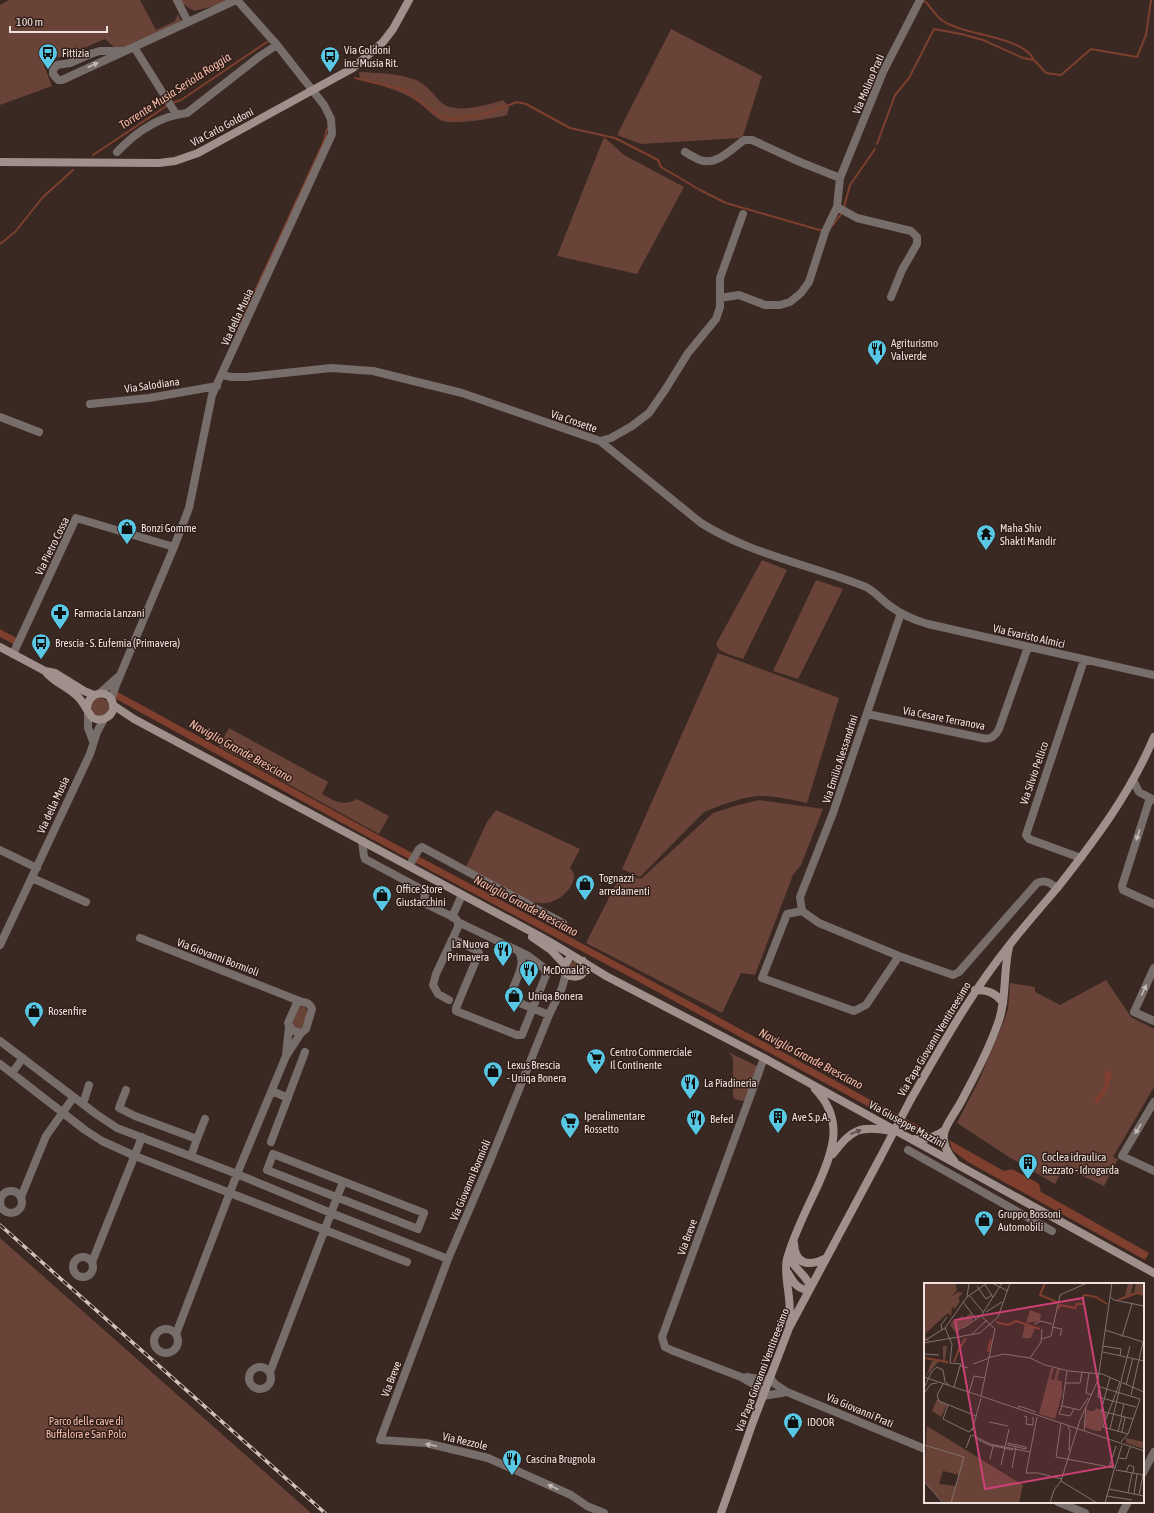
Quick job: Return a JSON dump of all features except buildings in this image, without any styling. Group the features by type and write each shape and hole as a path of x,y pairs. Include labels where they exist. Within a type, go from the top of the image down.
{"street":[{"path":"177,0 188,22"},
{"path":"125,51 100,51 93,53 70,63 57,65 53,70 53,74 58,80 62,80 236,0"},
{"name":"Via della Musia","path":"112,703 116,685 189,508 212,395 330,140 332,128 331,118 324,105 277,45 236,0"},
{"name":"Via Carlo Goldoni","path":"0,162 142,164 175,161 198,153 212,147 352,68 378,46 394,29 410,0"},
{"name":"Via Molino Prati","path":"720,298 739,295 765,305 780,305 790,302 801,293 809,282 826,232 837,207 840,178 883,72 919,2"},
{"path":"117,152 137,132 166,117 187,113 260,56 277,45"},
{"path":"134,47 176,114"},
{"path":"685,152 700,160 711,161 723,156 744,140 748,139 840,178"},
{"path":"837,207 857,218 911,231 917,237 917,244 902,270 891,297"},
{"path":"600,441 611,438 632,426 649,413 688,353 716,319 720,307 720,278 743,214"},
{"name":"Via Crosette","path":"222,375 246,377 331,368 373,371 462,392 600,441 701,524 714,532 761,552 867,588 901,613"},
{"name":"Via Salodiana","path":"90,404 149,398 217,386"},
{"path":"0,417 39,432"},
{"name":"Via Pietro Cossa","path":"13,654 76,518 174,547"},
{"name":"Via Evaristo Almici","path":"901,613 913,620 928,624 1154,675"},
{"name":"Via Emilio Alessandrini","path":"802,911 800,897 833,813 901,613"},
{"path":"0,646 45,671 56,673 84,691 108,696 112,703 134,720 362,842 411,864 462,895 503,917 551,950 571,977 579,976"},
{"name":"Via Cesare Terranova","path":"867,714 982,738 990,738 997,733 999,729 1028,647"},
{"name":"Via Silvio Pellico","path":"1080,858 1029,839 1026,835 1084,660"},
{"path":"45,671 52,679 73,692 96,719 106,718 134,720"},
{"name":"Via della Musia","path":"97,694 122,672"},
{"path":"93,741 88,728 87,710 88,701 97,694"},
{"path":"106,718 112,711 112,703"},
{"name":"Via della Musia","path":"0,944 91,750 93,741 106,718"},
{"name":"Via Papa Giovanni Ventitreesimo","path":"721,1513 789,1328 911,1099 975,990 1102,830 1133,780 1154,736"},
{"path":"1133,780 1139,792 1152,799 1122,886 1123,890 1154,904"},
{"path":"1125,794 1139,792"},
{"path":"362,842 365,859 423,890 426,904 527,955 544,968 546,972 523,1033 520,1036 458,1012 456,1008 479,953 478,950 453,938"},
{"path":"411,864 418,851 421,848 424,848 564,922"},
{"path":"0,850 36,868"},
{"path":"32,878 86,902"},
{"path":"899,956 868,1003 864,1007 854,1012 762,978 787,914 802,911 819,923 949,975 956,974 1037,883 1042,880 1047,881 1057,888"},
{"path":"449,1000 438,994 433,985 436,974 458,927 455,919 462,895"},
{"name":"Via Giuseppe Mazzini","path":"503,917 546,939 606,976 764,1058 1154,1273"},
{"name":"Via Giovanni Bormioli","path":"140,938 289,997 299,1003 309,1004 313,1012 306,1029 301,1033 286,1056 237,1174 176,1334"},
{"path":"908,1137 924,1139 939,1135 945,1130 964,1098 998,1022 1003,1003 1005,966 1011,943"},
{"path":"519,952 522,963 510,997 512,1001 549,1015"},
{"path":"579,959 585,967 579,976 568,985 560,995 568,960 579,959"},
{"path":"522,963 529,960 534,961"},
{"path":"1154,968 1134,1012 1154,1021"},
{"name":"Via Giuseppe Mazzini","path":"579,976 606,976"},
{"path":"975,990 985,990 994,993 1003,1003"},
{"name":"Via Giovanni Bormioli","path":"448,1259 490,1161 549,1015 560,995"},
{"name":"Via Giovanni Bormioli","path":"286,1056 288,1024 299,1003"},
{"path":"289,1027 292,1030 301,1033"},
{"path":"1,1041 73,1098 117,1128 237,1174 448,1259"},
{"path":"272,1142 305,1052"},
{"path":"12,1073 23,1058"},
{"name":"Via Breve","path":"741,1377 671,1350 666,1347 662,1337 764,1058"},
{"path":"0,1064 62,1113 102,1141 135,1156 407,1262"},
{"path":"789,1328 790,1306 786,1260 829,1159 834,1139 833,1120 824,1100 809,1083"},
{"path":"83,1104 89,1085"},
{"path":"126,1090 119,1108 135,1116 197,1139"},
{"path":"272,1091 288,1098"},
{"path":"21,1197 46,1136 73,1098"},
{"path":"1154,1102 1122,1156 1154,1171"},
{"path":"191,1156 205,1119"},
{"path":"829,1159 844,1139 856,1131 874,1128 900,1132"},
{"path":"945,1130 945,1145 947,1152 956,1164"},
{"path":"92,1262 142,1137"},
{"path":"908,1150 1016,1211 1048,1231 1052,1217"},
{"path":"273,1154 343,1182 424,1213 418,1229 267,1170 273,1154"},
{"path":"270,1372 343,1182"},
{"path":"1016,1211 1022,1200"},
{"path":"794,1240 796,1256 802,1262 814,1264 826,1258"},
{"path":"787,1270 795,1285 801,1289 809,1288 807,1278 792,1264 790,1250"},
{"name":"Via Breve","path":"380,1440 448,1259"},
{"path":"741,1377 764,1380 770,1378"},
{"path":"741,1377 760,1389 763,1396 787,1392"},
{"name":"Via Giovanni Prati","path":"770,1378 775,1384 787,1392 924,1449"},
{"name":"Via Rezzole","path":"380,1440 426,1443 488,1458 571,1495 588,1506 604,1513"},
{"path":"1144,1472 1154,1452"},
{"path":"1060,1503 1085,1513"},
{"path":"1122,1513 1127,1503"}],"green space":[{"path":"9,0 140,0 156,30 175,21 178,14 181,21 121,49 116,49 105,39 63,57 43,63 52,86 0,105 0,5"},
{"path":"180,0 227,1 218,5 194,11 183,4"},
{"path":"671,29 762,76 743,136 739,138 641,144 617,135"},
{"path":"359,72 381,73 416,80 427,87 441,102 454,108 471,108 503,100 509,107 507,115 473,121 446,122 434,116 418,102 405,94 360,80"},
{"path":"604,137 624,155 684,187 637,274 557,256"},
{"path":"762,560 787,570 743,659 723,652 717,647 716,644"},
{"path":"816,580 843,589 798,679 773,671"},
{"path":"718,653 839,698 807,803 778,797 754,796 709,810 703,813 640,877 622,869"},
{"path":"100,698 106,701 109,707 106,713 100,716 94,713 91,707 94,701"},
{"path":"229,728 328,782 322,794 335,801 343,803 357,799 389,816 379,834 219,746"},
{"path":"759,800 823,809 801,865 793,875 755,975 741,973 722,1013 586,943 621,874 641,879 713,813"},
{"path":"496,810 580,849 570,868 574,874 573,882 566,892 558,899 549,903 531,901 513,893 466,867 487,822"},
{"path":"575,961 579,963 581,967 579,971 575,973 571,971 569,967 571,963"},
{"path":"1106,980 1131,1017 1154,1029 1154,1087 1113,1157 1118,1159 1104,1186 1064,1167 1055,1184 1009,1157 957,1123 979,1080 1004,1021 1008,1009 1010,983 1035,987 1035,992 1060,1005"},
{"path":"304,1006 307,1011 305,1023 301,1028 296,1029 292,1024 299,1007"},
{"path":"728,1052 757,1066 758,1068 745,1100 742,1101 734,1099 733,1061 732,1056"},
{"name":"Parco delle cave di Buffalora e San Polo","path":"0,1238 311,1513 0,1513"}],"shaded area":[{"path":"1106,1071 1110,1071 1112,1073 1111,1077 1105,1094 1097,1104 1094,1101 1104,1086 1104,1074"},
{"path":"949,1140 1149,1253 1145,1260 968,1162 953,1151"}],"waterway":[{"name":"Torrente Musia Seriola Roggia","path":"877,144 895,95 909,78 934,29 983,40 1023,58 1034,60 1046,73 1061,75 1091,49 1137,57 1146,35 1151,0"},
{"path":"922,1 926,2 943,21 953,26 993,37 1018,46 1028,52 1034,60"},
{"name":"Torrente Musia Seriola Roggia","path":"172,103 181,100 267,42"},
{"name":"Torrente Musia Seriola Roggia","path":"355,78 405,90 439,116 453,119 485,114 517,102 526,104 570,128 615,138 658,160 661,167 700,190 726,203 823,231"},
{"name":"Torrente Musia Seriola Roggia","path":"93,155 168,105"},
{"path":"238,328 324,141 327,129"},
{"name":"Torrente Musia Seriola Roggia","path":"844,207 850,185 875,149"},
{"name":"Torrente Musia Seriola Roggia","path":"0,244 15,232 43,197 73,170"},
{"name":"Torrente Musia Seriola Roggia","path":"832,226 842,213"},
{"name":"Naviglio Grande Bresciano","path":"0,633 15,641"},
{"name":"Naviglio Grande Bresciano","path":"116,695 373,836 628,972 926,1134"},
{"path":"1001,1175 1012,1173 1036,1186 1038,1196"}],"railway":[{"path":"0,1225 325,1513"}],"place":[{"name":"Fittizia","path":"48,70"},
{"name":"Via Goldoni inc. Musia Rit.","path":"330,73"},
{"name":"Agriturismo Valverde","path":"877,366"},
{"name":"Bonzi Gomme","path":"127,545"},
{"name":"Maha Shiv Shakti Mandir","path":"986,551"},
{"name":"Farmacia Lanzani","path":"60,630"},
{"name":"Brescia - S. Eufemia (Primavera)","path":"41,660"},
{"name":"Tognazzi arredamenti","path":"585,901"},
{"name":"Office Store Giustacchini","path":"382,912"},
{"name":"La Nuova Primavera","path":"503,967"},
{"name":"McDonald's","path":"529,987"},
{"name":"Uniqa Bonera","path":"514,1013"},
{"name":"Rosenfire","path":"34,1028"},
{"name":"Centro Commerciale Il Continente","path":"596,1075"},
{"name":"Lexus Brescia - Uniqa Bonera","path":"493,1088"},
{"name":"La Piadineria","path":"690,1100"},
{"name":"Ave S.p.A.","path":"778,1134"},
{"name":"Befed","path":"696,1136"},
{"name":"Iperalimentare Rossetto","path":"570,1139"},
{"name":"Coclea idraulica Rezzato - Idrogarda","path":"1028,1180"},
{"name":"Gruppo Bossoni Automobili","path":"984,1237"},
{"name":"IDOOR","path":"793,1439"},
{"name":"Cascina Brugnola","path":"512,1476"}]}
